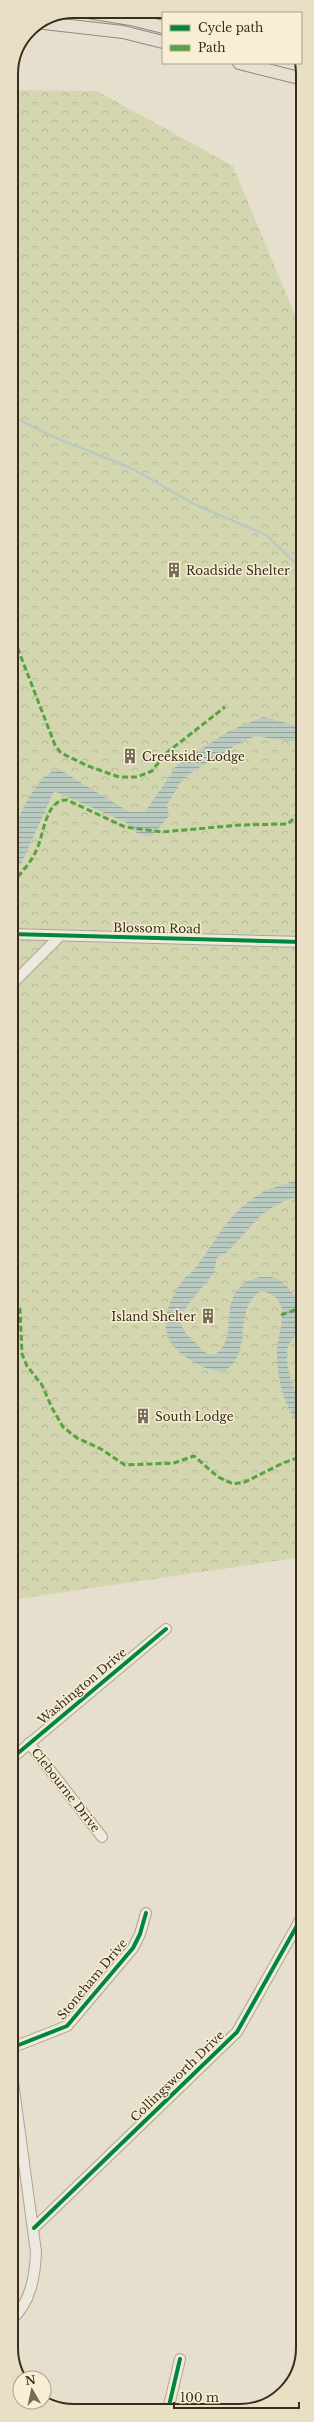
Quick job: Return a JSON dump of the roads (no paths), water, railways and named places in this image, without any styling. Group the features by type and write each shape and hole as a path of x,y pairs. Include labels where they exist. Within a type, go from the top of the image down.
{"main road":[{"path":"125,18 162,27"},
{"path":"49,24 123,32 162,42"},
{"path":"243,64 296,77"}],"street":[{"name":"Blossom Road","path":"18,934 296,942"},
{"path":"18,978 60,936"},
{"name":"Washington Drive","path":"18,1753 166,1629"},
{"name":"Clebourne Drive","path":"29,1743 102,1837"},
{"name":"Stoneham Drive","path":"18,2045 67,2026 133,1948 140,1934 146,1913"},
{"name":"Collingsworth Drive","path":"34,2228 237,2032 296,1927"},
{"path":"18,2116 34,2228 35,2266 33,2280 23,2306 18,2312"},
{"path":"169,2404 180,2359"}],"waterway":[{"path":"18,419 56,438 131,468 196,505 266,535 296,563"}],"place":[{"name":"Roadside Shelter","path":"174,570"},
{"name":"Creekside Lodge","path":"130,756"},
{"name":"Island Shelter","path":"208,1316"},
{"name":"South Lodge","path":"143,1416"}]}
